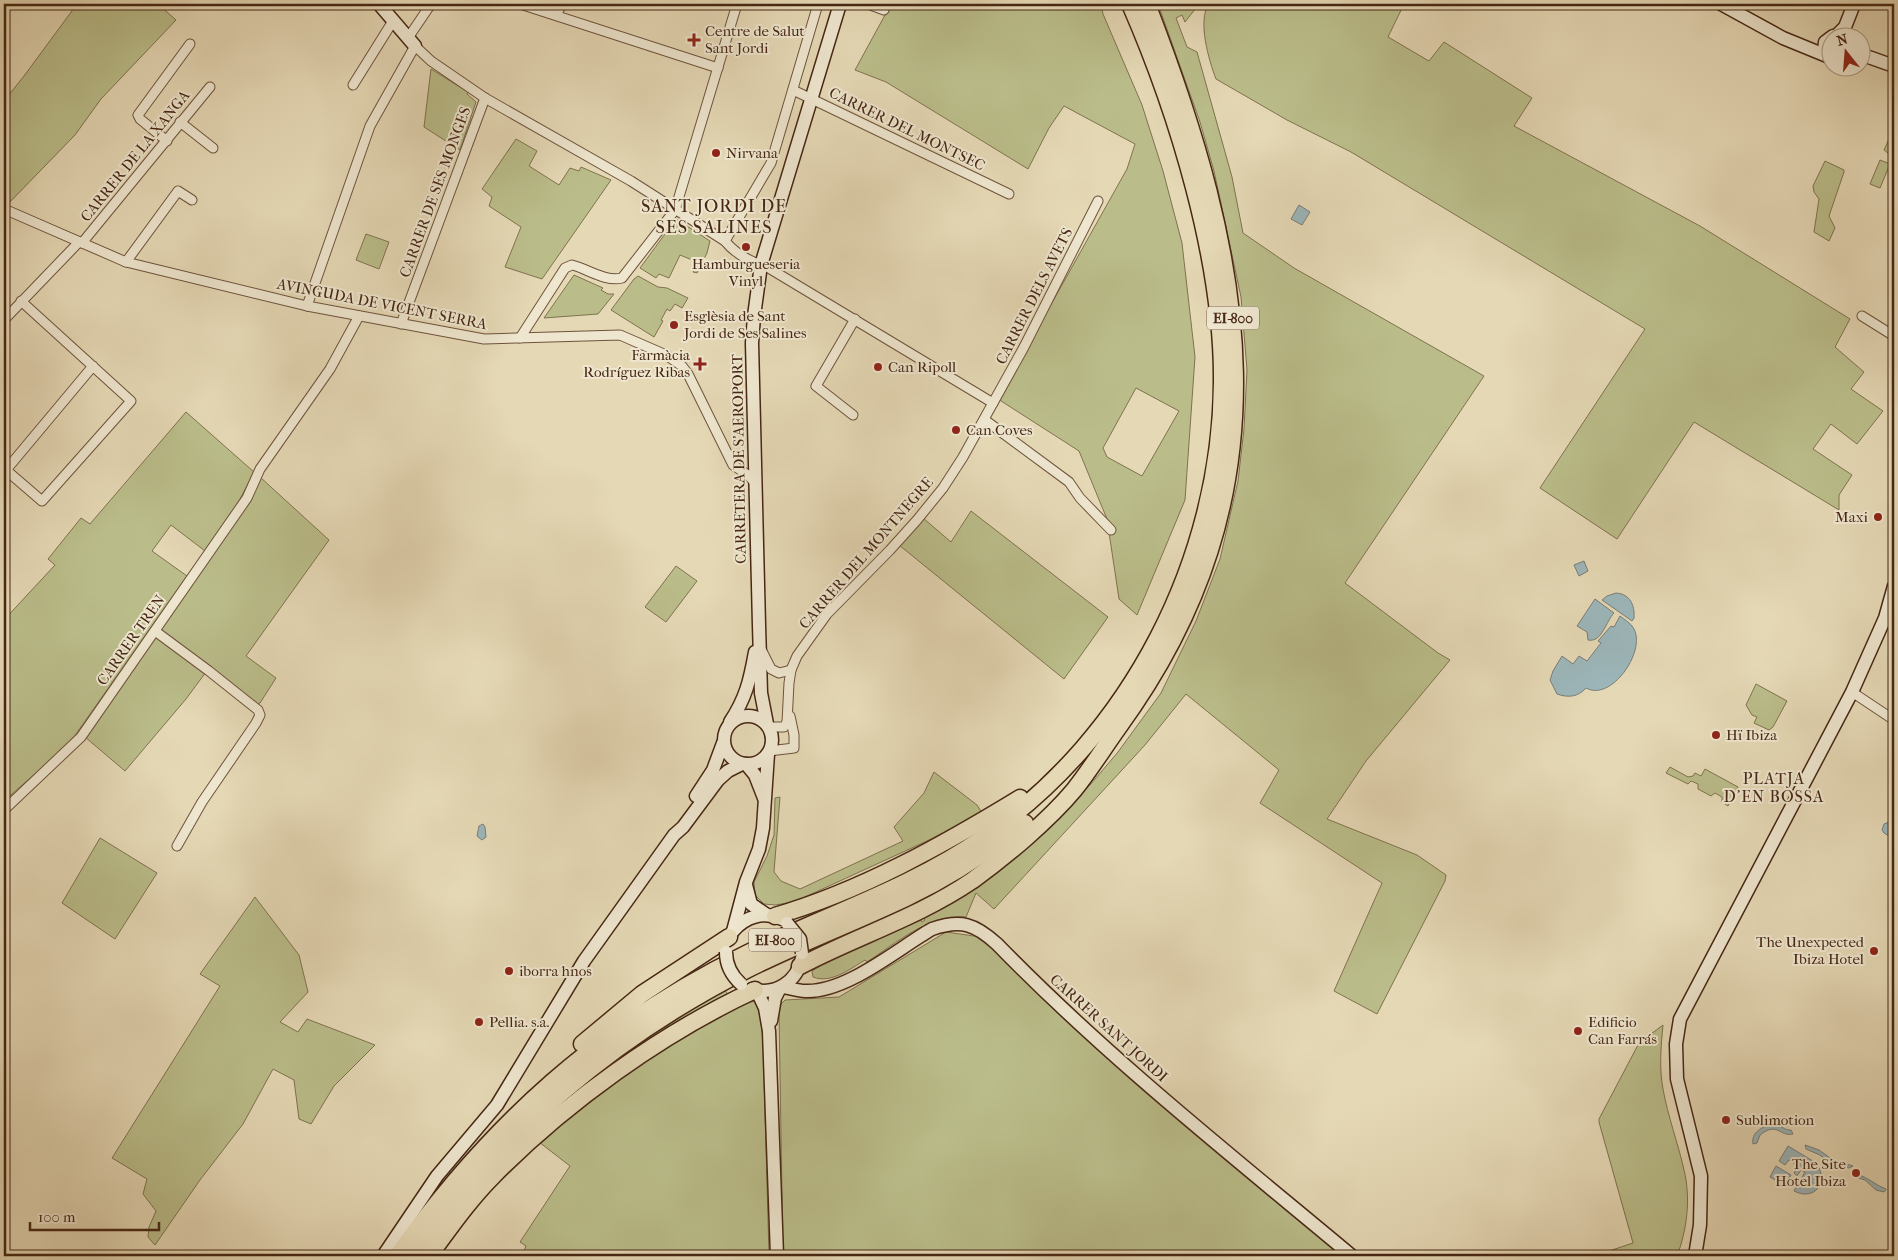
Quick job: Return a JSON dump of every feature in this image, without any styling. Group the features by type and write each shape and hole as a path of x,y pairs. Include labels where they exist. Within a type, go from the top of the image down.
{"highway":[{"name":"EI-800","path":"397,1256 466,1167 517,1113 544,1088 595,1047 658,1003 702,976 741,956 892,889 937,866 988,835 1023,808 1059,775 1098,731 1132,683 1156,643 1172,610 1194,552 1206,511 1216,464 1220,427 1221,350 1217,305 1197,204 1160,80 1130,4"},
{"name":"EI-800","path":"415,1256 477,1176 534,1117 596,1063 665,1015 706,991 786,951 906,898 969,864 999,844 1055,798 1104,747 1145,692 1189,609 1209,556 1220,516 1230,467 1236,386 1235,340 1224,255 1189,121 1174,74 1146,4"},
{"path":"800,963 904,919 946,898 976,878 1036,828 1073,791 1104,747"},
{"path":"776,918 885,872 984,820 1059,775"},
{"path":"517,1113 531,1092 553,1069 622,1010 642,994 729,940"},
{"path":"430,1256 456,1220 492,1177 526,1144 574,1103 667,1038 751,988"}],"street":[{"path":"379,4 431,61 485,98 631,181 725,241 732,250 751,262 768,267 993,403"},
{"path":"307,306 370,126 431,4"},
{"path":"520,4 718,68"},
{"path":"556,16 562,4"},
{"path":"520,338 565,268 572,265 615,280 622,278 675,210 737,4"},
{"path":"725,241 771,163 818,4"},
{"name":"CARRETERA DE S'AEROPORT","path":"758,625 752,343 754,316 761,265 840,4"},
{"path":"868,4 884,10"},
{"path":"1721,4 1739,8 1783,38 1820,53"},
{"path":"1843,28 1854,4"},
{"path":"352,85 393,21"},
{"path":"1805,46 1820,42"},
{"path":"167,140 140,120 138,115 190,44"},
{"path":"1870,58 1894,66"},
{"name":"CARRER DE LA XANGA","path":"4,320 80,242 210,87"},
{"name":"CARRER DEL MONTSEC","path":"793,90 1009,194"},
{"name":"CARRER DE SES MONGES","path":"401,324 485,98"},
{"path":"180,122 213,148"},
{"path":"126,262 178,191 192,200"},
{"name":"CARRER DELS AVETS","path":"993,403 1028,339 1098,201"},
{"name":"AVINGUDA DE VICENT SERRA","path":"4,209 126,262 307,306 484,339 620,335 666,356 682,366 688,374 733,465 748,475 755,483"},
{"path":"21,302 93,366 131,401 42,501 6,470 93,366"},
{"name":"CARRER TREN","path":"4,810 81,736 247,498 260,469 330,369 359,316"},
{"path":"1862,316 1894,336"},
{"path":"853,415 816,386 856,319"},
{"name":"CARRER DEL MONTNEGRE","path":"768,725 784,727 787,722 791,670 797,656 806,643 827,614 890,550 943,488 985,420 993,403"},
{"path":"985,420 1069,482 1080,498 1111,530"},
{"path":"1695,1256 1700,1225 1701,1176 1677,1079 1676,1044 1680,1019 1852,692 1885,618 1894,586"},
{"path":"758,625 761,693 772,738 763,828 759,849 746,882 729,940 727,962 730,972 751,988 765,1008 769,1031 776,1256"},
{"path":"383,1256 437,1176 497,1105 576,973 680,826 714,770 726,729 748,688 758,625"},
{"path":"154,631 209,671 258,710 260,715 256,724 202,802 177,846"},
{"path":"760,645 771,669 779,673 791,670"},
{"path":"1852,692 1894,720"},
{"name":"CARRER DEL MONTNEGRE","path":"769,753 794,748 794,735 788,708"},
{"path":"730,723 744,715 753,716 768,725"},
{"path":"723,743 729,756 744,764 755,775 765,800"},
{"path":"680,826 718,780 728,771 744,764 758,762 769,753"},
{"path":"746,882 751,904 776,918 800,939 800,963 806,983 825,989"},
{"path":"729,940 744,920 759,915 776,918"},
{"name":"CARRER SANT JORDI","path":"781,987 805,991 825,989 848,981 932,930 958,923 971,926 984,933 997,944 1063,1010 1122,1064 1352,1256"},
{"path":"751,988 766,991 781,987 792,979 800,963"},
{"path":"769,1031 773,1007 781,987"}],"green space":[{"path":"77,4 158,4 176,20 101,99 75,135 8,204 4,203 4,101"},
{"path":"891,4 1101,4 1103,14 1142,105 1163,171 1182,243 1195,357 1185,500 1137,615 1119,599 1107,519 1079,451 998,399 1127,169 1135,144 1064,106 1049,128 1028,169 886,82 855,70","holes":["1136,388 1179,411 1142,476 1107,457 1103,448"]},
{"path":"1158,4 1199,4 1185,22 1182,15 1176,18 1187,47 1197,52 1232,177 1243,233 1294,268 1484,376 1345,583 1450,660 1366,761 1327,819 1417,855 1446,875 1445,881 1377,1014 1334,991 1382,883 1260,803 1279,770 1186,694 1145,745 994,909 976,893 966,917 952,917 926,925 867,962 865,960 840,975 827,979 813,977 812,971 820,966 819,963 921,920 922,922 925,920 924,918 974,888 976,889 979,887 978,885 1057,819 1090,785 1118,752 1161,693 1196,621 1220,559 1238,481 1244,429 1247,370 1241,297 1214,171 1200,122"},
{"path":"1209,4 1404,4 1388,37 1429,61 1444,42 1532,98 1514,126 1700,226 1850,319 1835,347 1864,372 1851,389 1883,411 1857,444 1831,424 1813,449 1852,475 1839,495 1839,510 1694,422 1617,539 1540,488 1645,329 1351,152 1287,120 1216,79 1205,41 1204,20"},
{"path":"431,69 468,92 467,94 476,102 460,150 424,127"},
{"path":"1894,128 1894,155 1893,157 1884,150"},
{"path":"516,139 537,151 529,166 559,185 570,168 579,171 581,167 611,180 542,279 505,267 521,227 489,206 492,197 482,189"},
{"path":"1880,160 1890,164 1880,188 1870,184"},
{"path":"1825,161 1844,170 1829,216 1835,228 1829,241 1814,232 1819,199 1814,192 1813,186"},
{"path":"676,219 710,241 707,253 697,273 693,272 697,262 680,255 669,278 659,274 656,278 640,268"},
{"path":"366,234 389,242 379,269 356,260"},
{"path":"574,275 603,288 601,290 608,294 614,294 598,314 544,318"},
{"path":"638,276 658,287 667,288 688,298 682,308 675,304 670,311 667,309 654,337 611,310"},
{"path":"186,412 254,472 239,501 205,551 171,525 152,551 187,576 69,744 4,801 4,620 55,565 48,559 81,518 90,524"},
{"path":"260,477 329,540 246,656 276,678 260,703 256,705 161,631 164,623"},
{"path":"971,511 1108,617 1064,679 899,545 923,518 951,542"},
{"path":"676,566 697,581 666,622 645,607"},
{"path":"156,636 206,672 186,699 125,771 85,737"},
{"path":"1756,684 1787,701 1773,727 1769,730 1754,723 1757,717 1752,715 1746,705"},
{"path":"1670,767 1688,777 1693,776 1695,773 1701,776 1705,769 1738,787 1728,806 1722,802 1722,797 1715,793 1711,796 1698,789 1698,784 1691,781 1688,784 1666,773"},
{"path":"934,772 977,805 982,813 927,841 794,902 775,905 764,904 755,895 754,882 767,856 774,835 775,798 780,797 774,872 781,881 800,889 903,841 894,827 924,793"},
{"path":"100,838 157,873 115,939 62,903"},
{"path":"255,897 299,955 308,992 280,1022 298,1032 307,1019 375,1045 334,1086 311,1124 299,1119 294,1080 273,1069 243,1124 200,1180 155,1245 148,1237 149,1227 156,1211 143,1194 147,1179 112,1158 220,986 200,974"},
{"path":"946,932 981,937 1345,1256 783,1256 779,1012 781,1004 785,1000 839,997"},
{"path":"725,990 729,996 533,1127 601,1070 668,1022"},
{"path":"755,1001 759,1006 763,1040 769,1256 522,1256 526,1246 520,1242 570,1166 539,1142 653,1055 710,1018 732,1008"},
{"path":"1663,1025 1662,1081 1684,1170 1687,1192 1687,1214 1680,1246 1677,1256 1594,1256 1633,1243 1599,1119 1639,1043"}],"water":[{"path":"1299,205 1310,212 1302,225 1291,219"},
{"path":"1584,561 1588,571 1579,576 1574,565"},
{"path":"1616,593 1625,596 1631,601 1634,613 1632,621 1602,600"},
{"path":"1595,599 1614,613 1600,635 1593,640 1588,640 1587,632 1577,626"},
{"path":"1620,616 1633,627 1636,639 1631,661 1624,672 1606,688 1596,690 1586,688 1573,696 1557,694 1550,680 1562,656 1573,664 1579,656 1587,661 1601,643 1598,641 1611,626 1614,627"},
{"path":"1889,822 1894,824 1894,839 1882,830 1884,824"},
{"path":"483,824 486,837 482,840 477,836 479,826"},
{"path":"1772,1124 1791,1130 1793,1134 1771,1129 1760,1135 1757,1143 1753,1144 1755,1133 1761,1128"},
{"path":"1805,1145 1819,1150 1833,1160 1853,1166 1849,1168 1827,1161 1820,1155 1806,1149"},
{"path":"1788,1146 1816,1163 1820,1170 1821,1183 1814,1192 1802,1194 1794,1191 1805,1172 1801,1170 1797,1176 1794,1173 1798,1166 1789,1160 1785,1165 1779,1161"},
{"path":"1776,1166 1791,1175 1785,1185 1770,1177"},
{"path":"1856,1174 1886,1190 1884,1192 1876,1190 1865,1180 1856,1177"}],"place":[{"name":"Centre de Salut Sant Jordi","path":"694,40"},
{"name":"Nirvana","path":"716,153"},
{"name":"Hamburgueseria Vinyl","path":"746,247"},
{"name":"Esglèsia de Sant Jordi de Ses Salines","path":"674,325"},
{"name":"Farmàcia Rodríguez Ribas","path":"700,364"},
{"name":"Can Ripoll","path":"878,367"},
{"name":"Can Coves","path":"956,430"},
{"name":"Maxi","path":"1878,517"},
{"name":"Hï Ibiza","path":"1716,735"},
{"name":"The Unexpected Ibiza Hotel","path":"1874,951"},
{"name":"iborra hnos","path":"509,971"},
{"name":"Pellia. s.a.","path":"479,1022"},
{"name":"Edificio Can Farrás","path":"1578,1031"},
{"name":"Sublimotion","path":"1726,1120"},
{"name":"The Site Hotel Ibiza","path":"1856,1173"}],"district":[{"name":"SANT JORDI DE SES SALINES","path":"714,216"},
{"name":"PLATJA D'EN BOSSA","path":"1774,787"}]}
